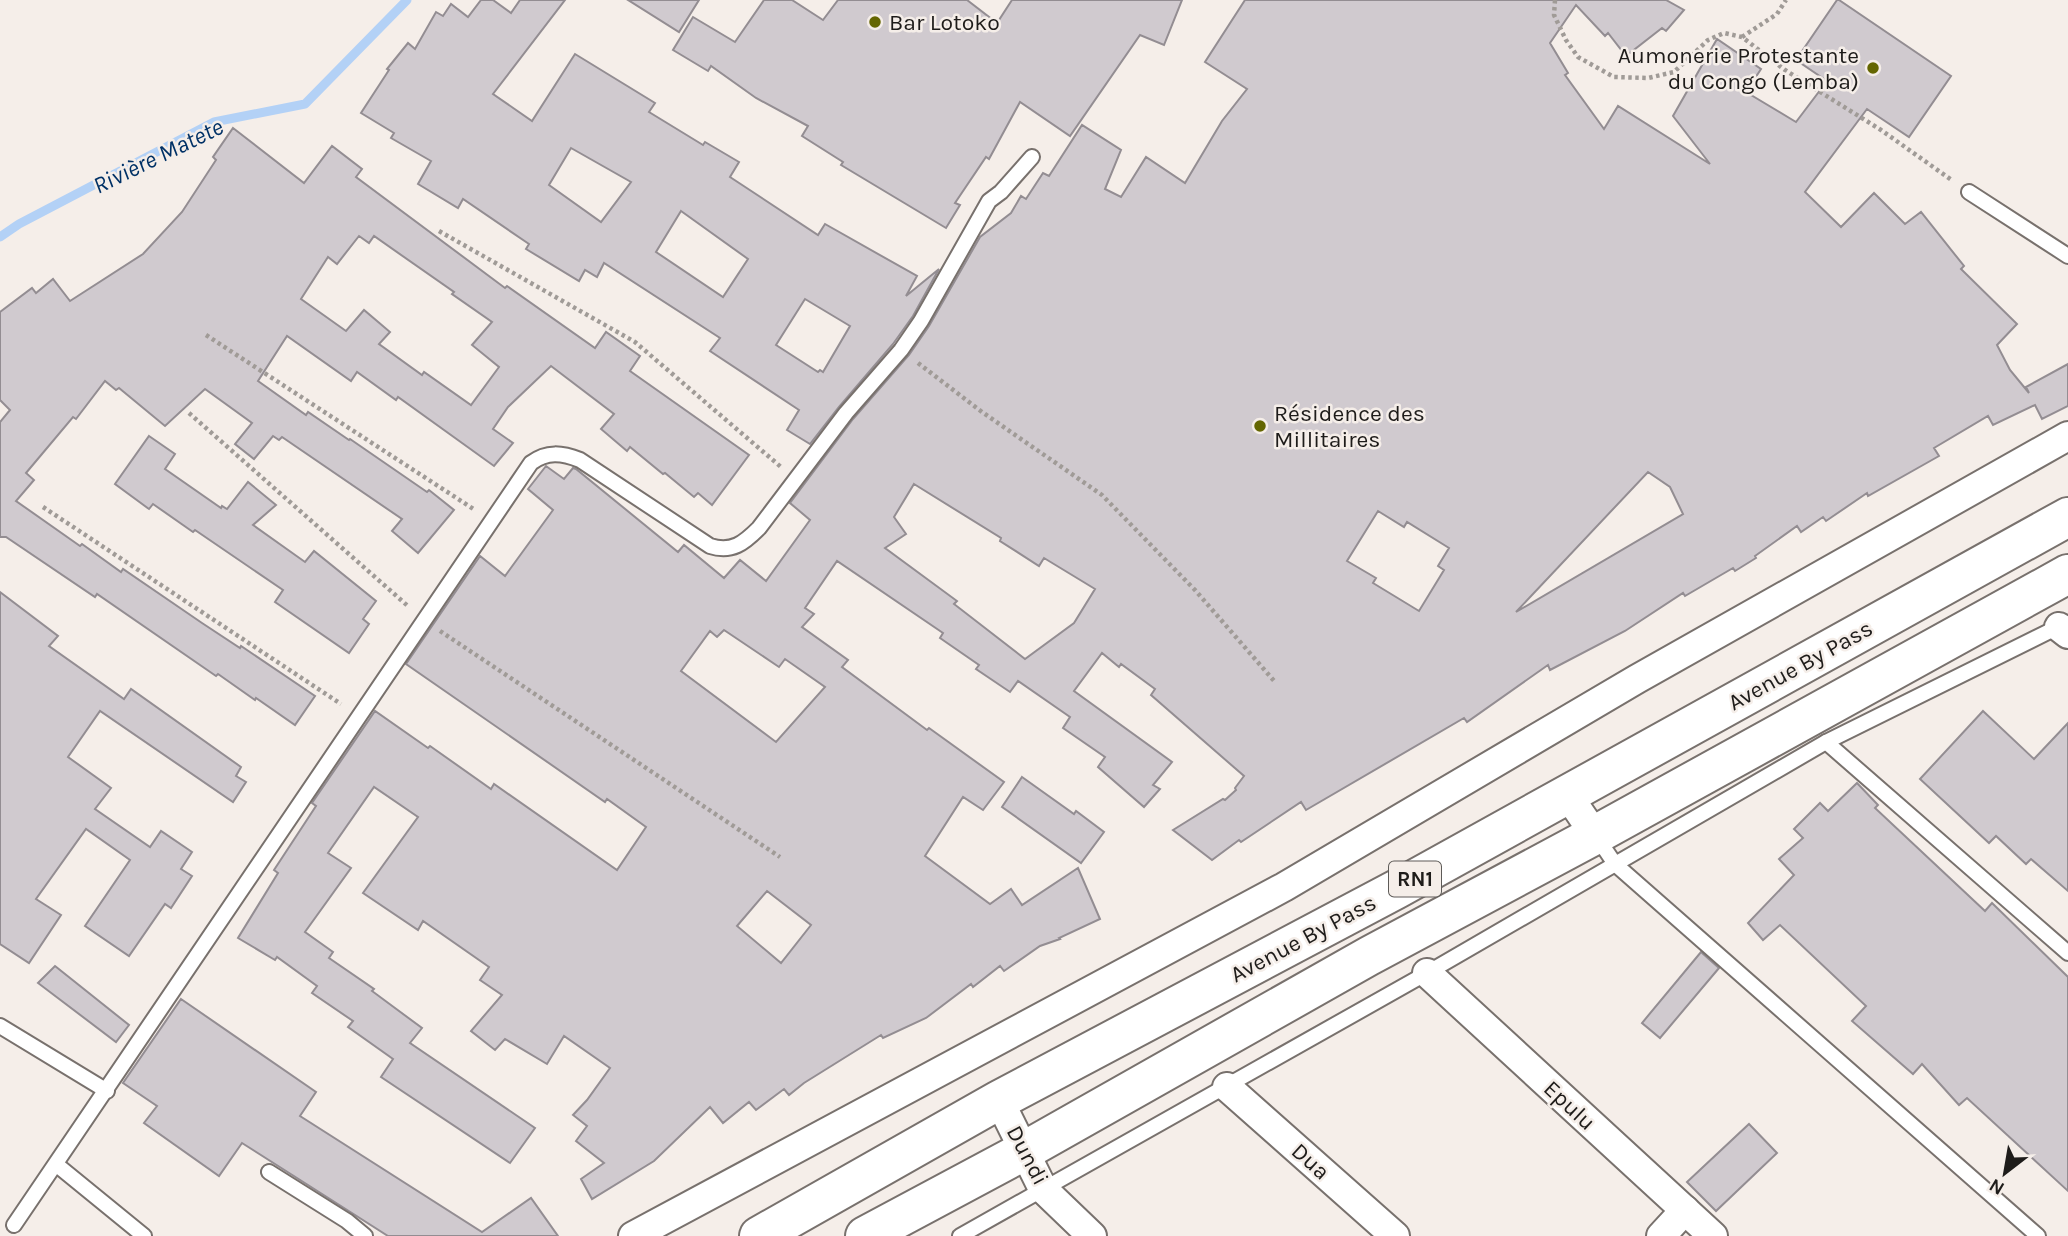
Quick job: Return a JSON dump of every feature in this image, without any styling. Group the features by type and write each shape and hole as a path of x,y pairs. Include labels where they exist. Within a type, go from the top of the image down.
{"highway":[{"name":"Avenue By Pass","path":"759,1236 999,1100 1397,889 2068,517"},
{"name":"Avenue By Pass","path":"865,1236 1024,1151 1369,956 1605,850 2068,575"}],"street":[{"path":"633,1236 1284,887 1637,679 2068,436"},
{"path":"1567,794 1605,850"},
{"name":"Epulu","path":"1427,973 1713,1236"},
{"name":"Dua","path":"1227,1087 1395,1236"},
{"name":"Dundi","path":"999,1100 1043,1189 1092,1236"},
{"path":"1661,1236 1685,1210"}],"lane":[{"path":"14,1225 531,463 540,457 565,454 580,460 710,546 720,550 733,548 746,541 759,528 846,413 901,350 921,321 989,201 1001,192 1032,157"},
{"path":"1969,192 2068,256"},
{"path":"960,1236 1427,973 1605,850 2065,628"},
{"path":"1826,742 2068,953"},
{"path":"1605,850 2038,1236"},
{"path":"0,1026 107,1091"},
{"path":"57,1165 144,1236"},
{"path":"269,1172 347,1221 365,1236"}],"path":[{"path":"1556,0 1553,15 1578,57 1614,77 1648,78 1674,72 1708,40 1724,33 1742,37 1785,70 1881,130 1969,192"},
{"path":"1742,37 1777,14 1786,0"},
{"path":"439,231 635,342 795,479"},
{"path":"206,335 491,520"},
{"path":"901,350 982,412 1102,495 1195,590 1275,682"},
{"path":"189,413 425,621 780,857"},
{"path":"43,507 359,716"}],"building":[{"path":"481,0 493,0 511,13 520,0 565,0 493,94 532,121 575,54 655,103 649,112 703,145 705,142 739,162 730,177 818,235 825,224 917,276 906,296 939,269 913,316 893,344 810,444 787,430 799,410 710,351 720,338 604,263 597,277 585,270 579,281 526,249 529,244 463,199 458,208 418,184 431,161 391,138 394,133 361,113 389,70 387,69 408,43 415,49 436,12 443,16 451,4 468,17","holes":["571,148 631,182 601,222 549,185","681,211 748,259 723,297 656,252","805,299 850,326 823,372 818,372 776,345"]},
{"path":"628,0 699,0 679,32"},
{"path":"764,0 792,0 823,20 838,0 967,0 997,23 1012,0 1182,0 1164,45 1140,35 1070,136 1020,102 989,159 986,157 955,203 960,205 946,228 841,165 843,162 802,136 808,126 756,98 711,66 708,71 673,50 693,17 735,42"},
{"path":"1245,0 1666,0 1684,10 1666,31 1662,28 1626,56 1608,33 1605,36 1576,5 1550,43 1568,73 1565,75 1604,129 1618,106 1710,164 1673,116 1717,39 1761,69 1746,92 1796,122 1827,81 1796,60 1839,0 1951,76 1909,137 1867,109 1805,192 1841,227 1874,193 1905,224 1921,212 1964,266 1961,269 2017,324 1997,345 2010,370 2029,393 2026,387 2068,364 2068,406 2042,419 2035,405 1993,425 1988,416 1934,448 1939,456 1868,496 1867,493 1826,521 1823,517 1801,532 1797,526 1735,571 1733,568 1685,596 1683,593 1625,631 1550,670 1548,665 1467,722 1464,718 1306,810 1301,802 1212,860 1173,830 1225,800 1236,790 1244,776 1151,695 1155,689 1102,653 1074,691 1172,762 1153,785 1160,789 1144,807 1098,767 1105,757 1063,728 1070,717 1018,681 1010,692 976,669 979,665 940,638 943,633 837,561 805,608 814,614 802,627 848,660 842,667 927,730 929,728 1004,782 983,810 963,797 925,856 990,904 1011,889 1022,905 1078,868 1100,919 1040,946 1004,971 1000,966 926,1018 883,1038 881,1035 789,1095 784,1089 756,1110 749,1102 723,1123 710,1107 654,1161 592,1199 581,1179 604,1163 576,1141 587,1126 573,1115 610,1068 564,1036 547,1064 505,1039 495,1050 471,1031 502,995 480,980 489,967 423,921 418,930 363,893 418,817 374,787 328,853 351,868 305,932 333,952 329,958 374,989 372,991 422,1028 410,1043 535,1128 510,1163 381,1077 393,1059 348,1027 353,1021 312,993 317,986 277,957 275,960 238,938 278,873 274,870 316,806 312,803 375,711 491,789 494,784 617,870 646,827 607,799 605,802 406,664 480,556 505,576 553,510 528,489 546,466 564,479 573,468 576,469 678,552 684,545 724,578 740,560 766,581 810,520 790,503 853,419 909,355 929,326 980,237 1011,213 1021,196 1026,199 1043,173 1049,176 1082,125 1121,150 1105,189 1121,197 1146,157 1185,183 1222,121 1247,89 1205,62","holes":["1648,472 1670,487 1683,514 1516,612","914,484 1001,538 1000,541 1039,566 1044,558 1095,589 1074,623 1025,659 954,604 957,601 885,548 906,534 894,517","1378,511 1404,527 1407,522 1449,548 1438,566 1444,570 1419,611 1373,583 1376,578 1347,561","724,630 779,667 785,659 825,687 776,742 681,671 710,631 717,637","767,891 811,925 781,963 737,926"]},
{"path":"233,128 304,183 332,146 362,169 356,177 505,288 507,286 595,348 606,332 640,356 630,371 749,455 712,505 698,493 694,497 630,447 627,451 601,429 614,414 551,366 508,407 493,429 513,443 494,466 398,397 396,400 357,372 351,381 287,336 258,381 306,415 308,412 427,492 429,490 454,510 418,553 392,531 402,519 282,437 279,440 273,436 254,459 235,444 252,423 205,389 165,426 119,388 116,390 105,381 76,419 73,417 26,473 34,480 16,501 80,546 82,544 121,572 123,569 315,696 295,725 218,674 216,676 97,594 95,597 6,537 0,537 0,422 10,410 0,400 0,312 32,288 36,293 53,279 70,301 143,254 182,212 216,160 213,157","holes":["359,236 369,243 374,236 492,322 472,345 499,367 471,405 379,344 390,332 364,310 346,331 301,299 328,257 337,264"]},
{"path":"149,436 175,454 165,469 221,508 222,506 227,509 248,482 276,505 253,525 305,562 314,551 376,601 363,619 369,624 349,653 275,602 283,590 195,530 193,532 153,504 149,509 115,484"},
{"path":"0,592 58,636 49,646 124,699 131,689 241,767 236,776 246,782 233,802 100,711 68,757 111,788 95,809 150,847 161,831 192,852 181,869 192,876 171,908 165,904 129,956 85,926 130,860 86,829 36,899 61,915 29,963 0,944"},
{"path":"1983,711 2034,759 2068,723 2068,891 2031,859 2026,864 1996,836 1989,843 1920,779"},
{"path":"1022,777 1104,832 1081,863 1002,807"},
{"path":"1857,783 1878,805 1875,808 1985,911 1992,903 2068,977 2068,1191 1967,1098 1959,1105 1922,1064 1913,1074 1852,1021 1866,1006 1780,925 1763,940 1748,923 1794,875 1779,859 1803,838 1794,829 1820,803 1828,811"},
{"path":"1701,952 1719,968 1660,1038 1642,1023"},
{"path":"55,966 129,1025 116,1042 38,983"},
{"path":"181,999 316,1092 300,1116 482,1232 531,1198 558,1236 388,1236 242,1143 219,1176 144,1123 157,1106 123,1083"},
{"path":"1749,1124 1777,1153 1716,1211 1687,1182"}],"waterway":[{"name":"Rivière Matete","path":"0,237 19,224 214,122 305,104 407,0"}],"place":[{"name":"Bar Lotoko","path":"875,22"},
{"name":"Aumonerie Protestante du Congo (Lemba)","path":"1873,68"},
{"name":"Résidence des Millitaires","path":"1260,426"}]}
